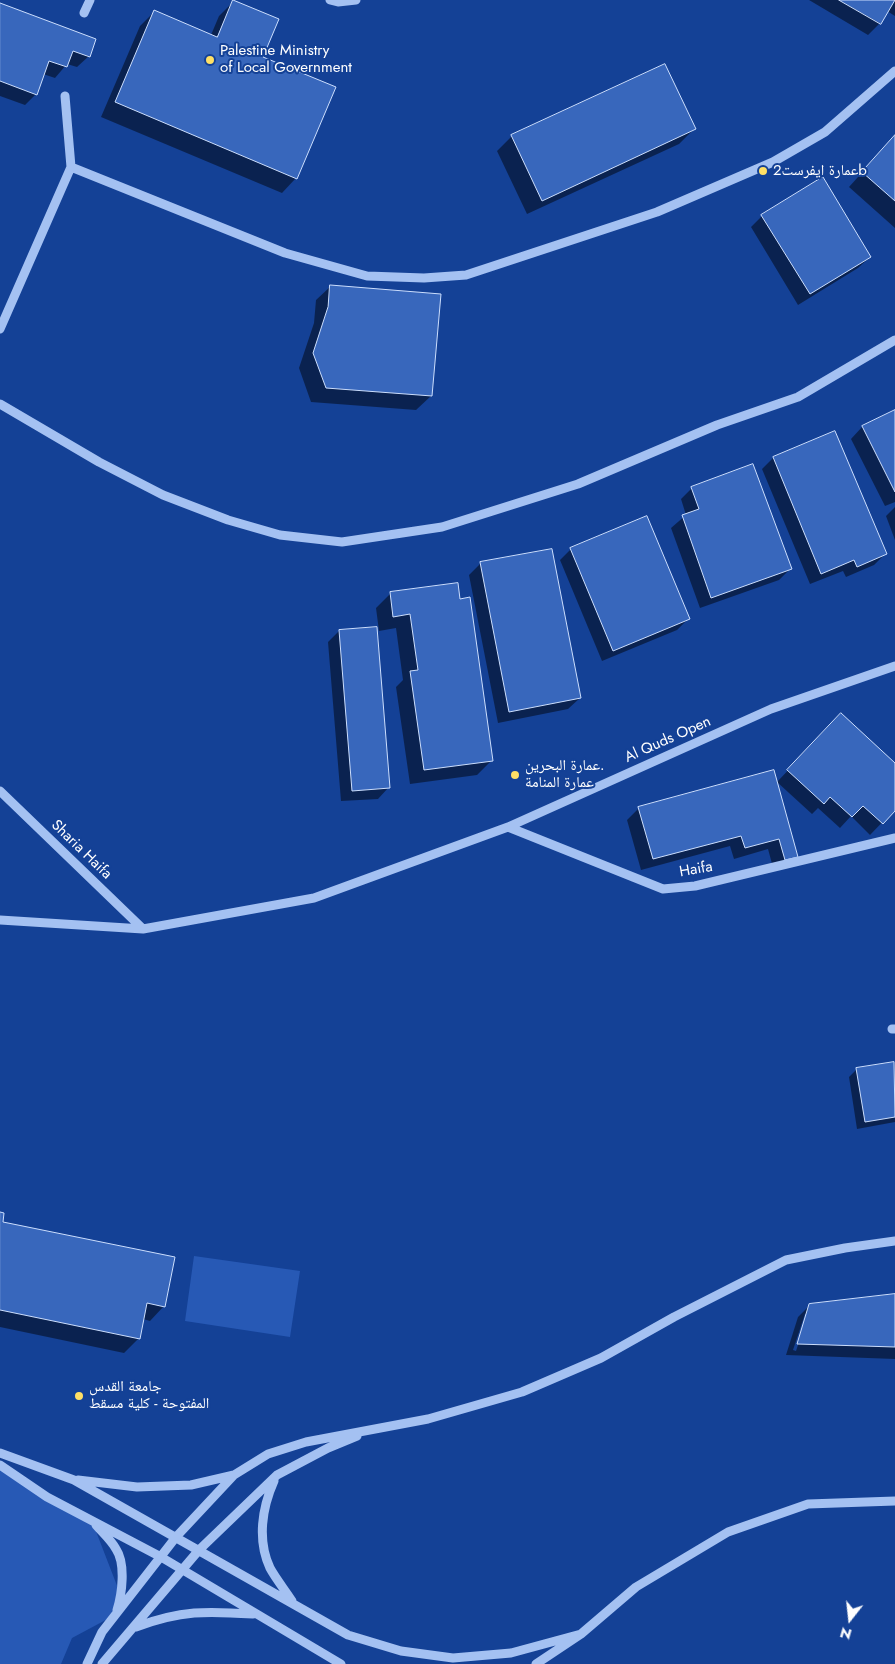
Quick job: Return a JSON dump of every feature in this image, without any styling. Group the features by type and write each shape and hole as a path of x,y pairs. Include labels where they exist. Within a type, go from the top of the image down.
{"street":[{"path":"84,13 90,0"},
{"path":"330,0 338,2 356,0"},
{"path":"71,167 285,253 330,266 367,276 424,278 466,275 657,212 773,162 825,132 895,70"},
{"path":"0,329 71,167 65,96"},
{"path":"0,404 99,462 163,495 228,520 280,535 342,542 442,527 578,484 717,425 798,397 895,340"},
{"name":"Al Quds Open","path":"143,930 314,898 508,827 771,709 895,666"},
{"name":"Sharia Haifa","path":"0,791 143,930"},
{"name":"Haifa","path":"508,827 663,889 695,886 895,838"},
{"path":"0,920 143,930"},
{"path":"87,1664 102,1632 176,1537 234,1475 268,1454 306,1442 428,1420 522,1392 601,1358 692,1308 786,1260 845,1248 895,1242"},
{"path":"102,1664 199,1550 277,1475 328,1448 375,1429"},
{"path":"0,1453 74,1480 348,1634 401,1651 453,1658 511,1653 581,1634"},
{"path":"0,1465 47,1497 161,1557 340,1664"},
{"path":"74,1480 146,1486 191,1485 234,1475"},
{"path":"277,1475 266,1497 262,1516 262,1539 270,1567 293,1603"},
{"path":"536,1664 581,1634 636,1587 728,1532 808,1504 895,1500"},
{"path":"92,1521 117,1550 122,1577 121,1596 115,1615"},
{"path":"134,1628 163,1616 193,1611 257,1614"}],"shaded area":[{"path":"194,1256 300,1271 290,1337 185,1321"},
{"path":"0,1463 92,1521 121,1596 115,1615 72,1638 61,1664 0,1664"}],"building":[{"path":"233,0 279,19 263,57 336,87 297,179 115,102 154,10 217,37"},
{"path":"839,0 895,0 881,24"},
{"path":"0,3 96,39 90,57 73,51 67,67 49,61 37,95 0,81"},
{"path":"665,64 696,129 542,201 511,135"},
{"path":"895,135 895,201 862,172"},
{"path":"823,177 871,257 810,294 761,215"},
{"path":"330,285 441,294 432,396 326,388 313,353 328,307"},
{"path":"895,410 895,492 862,426"},
{"path":"835,431 887,554 857,567 854,560 821,574 773,457"},
{"path":"753,464 792,569 711,598 682,515 699,509 691,487"},
{"path":"647,516 690,619 613,651 570,548"},
{"path":"552,549 581,698 509,712 480,562"},
{"path":"458,583 460,599 470,597 493,761 424,770 410,671 418,670 410,614 393,617 390,592"},
{"path":"377,627 390,788 352,791 339,630"},
{"path":"841,713 895,763 895,811 883,824 863,806 852,817 830,797 824,804 787,770"},
{"path":"774,770 798,857 785,860 779,839 745,848 741,836 653,859 638,807"},
{"path":"894,1062 895,1117 865,1122 856,1068"},
{"path":"0,1212 4,1213 3,1222 175,1257 165,1307 147,1303 140,1339 0,1310"},
{"path":"895,1294 895,1347 797,1344 809,1304"}],"place":[{"name":"Palestine Ministry of Local Government","path":"210,60"},
{"name":"عمارة ايفرست2b","path":"763,171"},
{"name":"عمارة البحرين. عمارة المنامة","path":"515,775"},
{"name":"جامعة القدس المفتوحة - كلية مسقط","path":"79,1396"}]}
